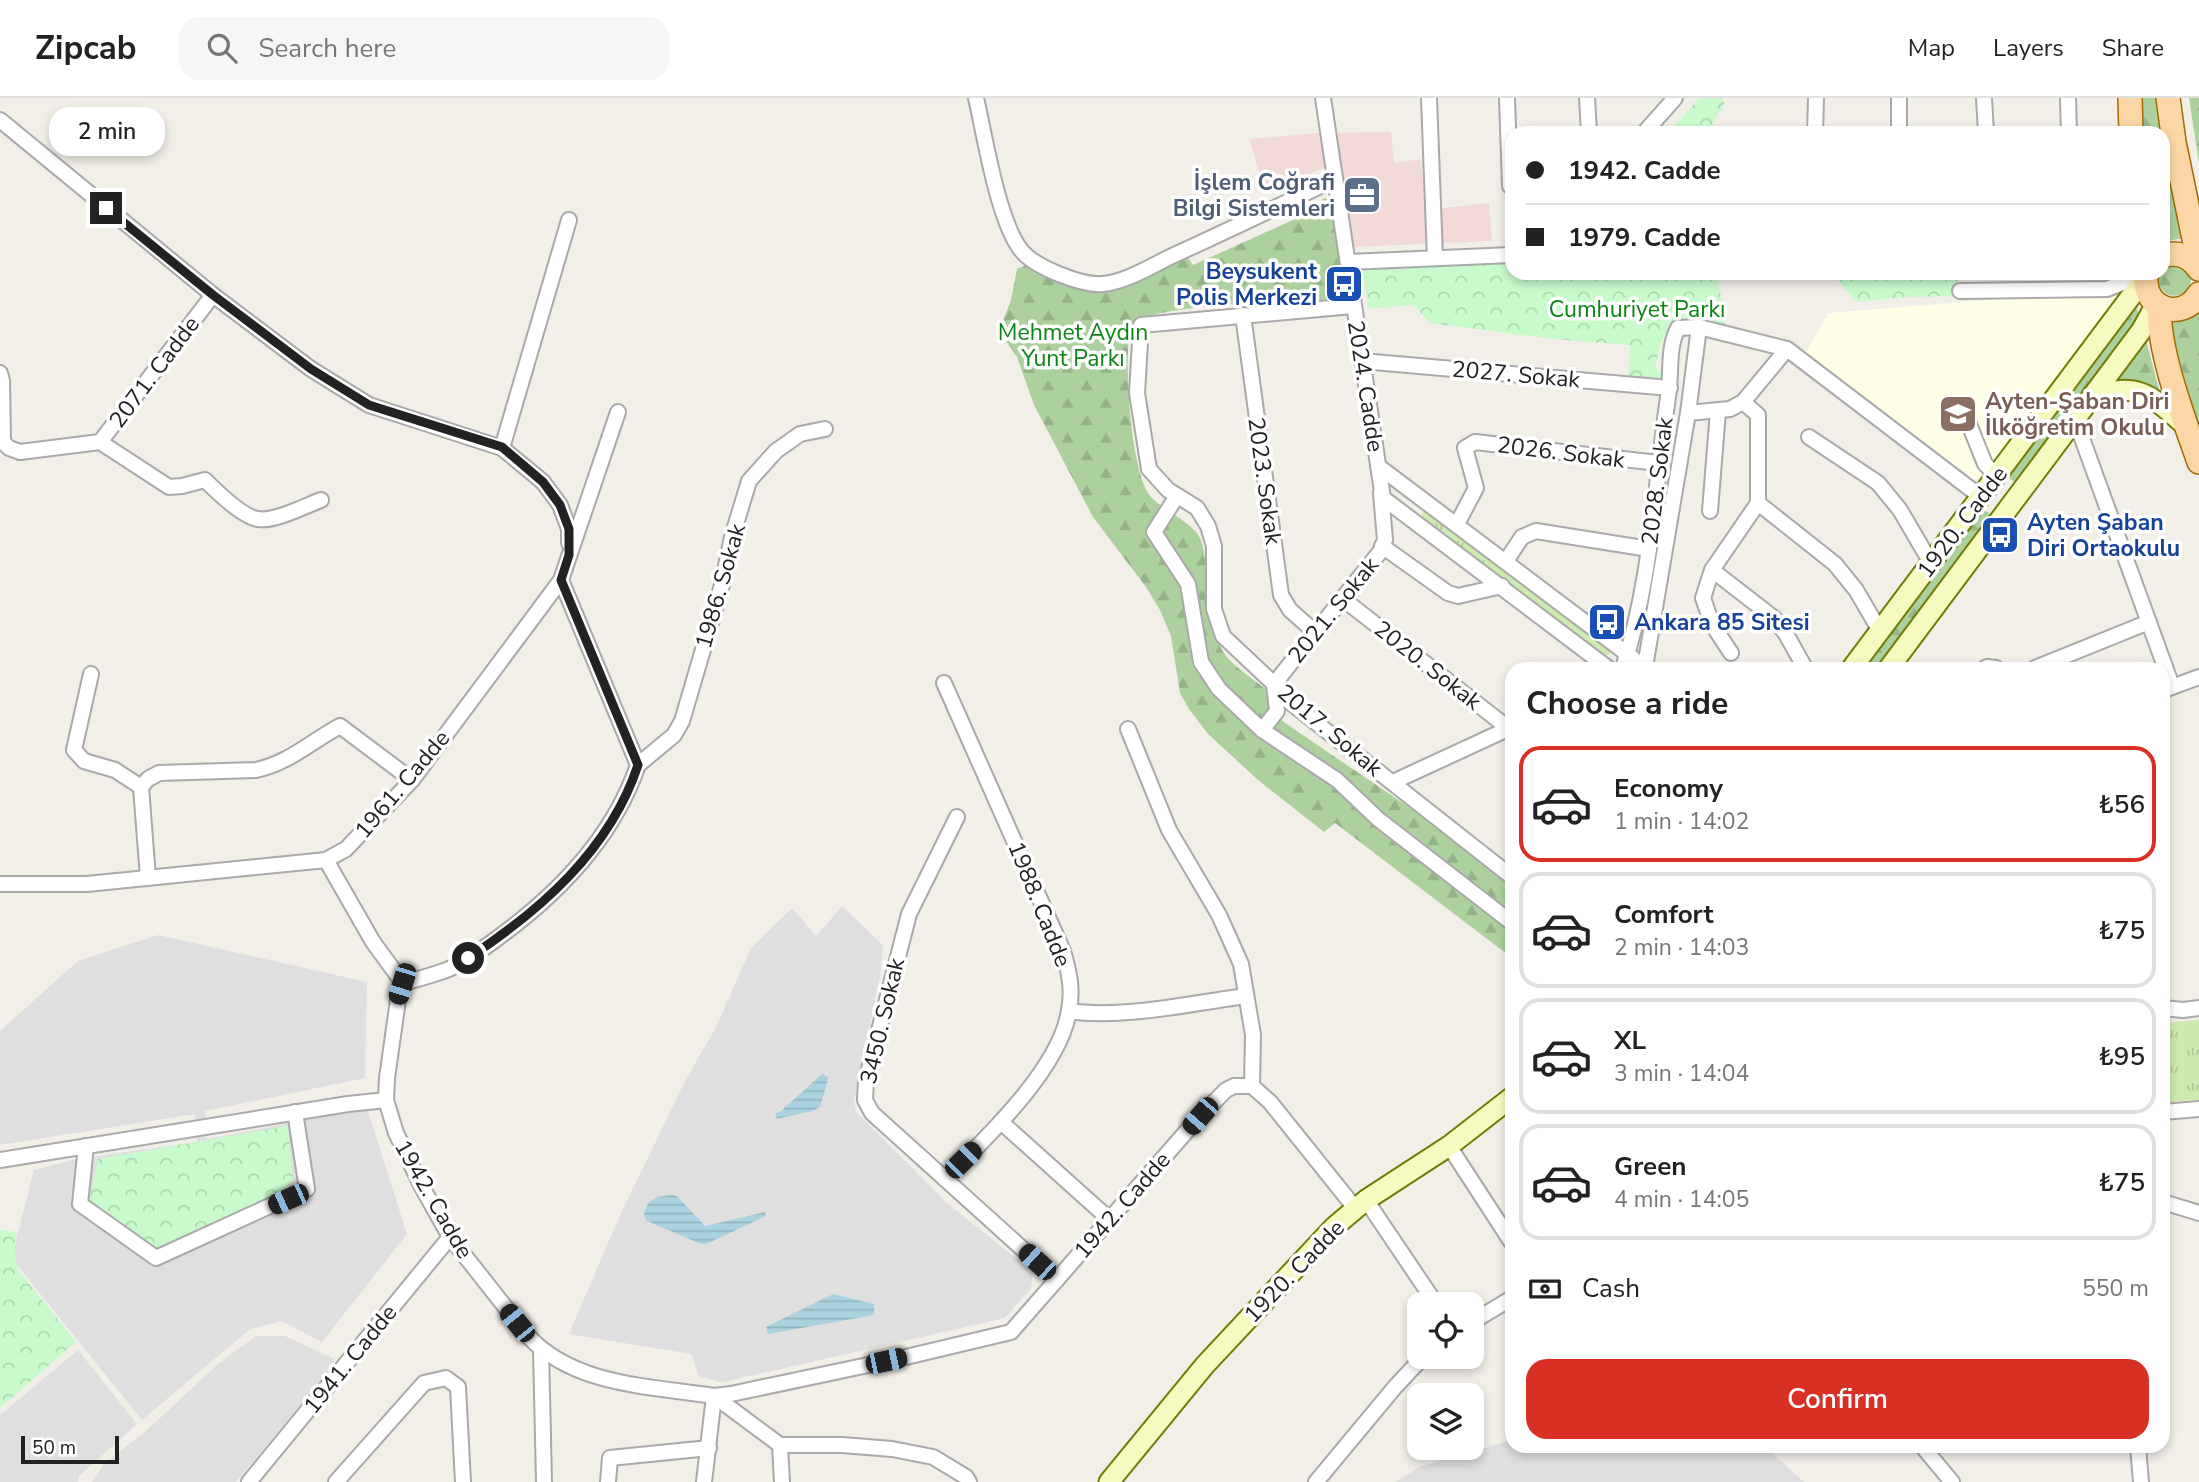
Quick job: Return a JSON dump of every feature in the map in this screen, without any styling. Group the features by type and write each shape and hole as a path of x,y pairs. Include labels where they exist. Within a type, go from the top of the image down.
{"main road":[{"path":"2130,98 2131,126"},
{"path":"2168,98 2174,142 2199,263"},
{"path":"2170,254 2184,255 2199,269"},
{"name":"1920. Cadde","path":"1857,662 2143,280"},
{"path":"2147,280 2147,291 2158,305 2162,337 2186,426 2199,461"},
{"path":"2158,305 2174,310 2181,309 2194,302 2199,294"},
{"name":"1920. Cadde","path":"1893,662 2158,305"},
{"path":"2092,396 2120,388 2140,391 2162,405 2186,426"},
{"path":"1997,476 2020,492"},
{"path":"1981,497 2004,513"},
{"name":"1920. Cadde","path":"1109,1482 1205,1365 1316,1246 1360,1204 1449,1146 1505,1102"}],"street":[{"path":"976,98 1004,212 1016,243 1023,253 1048,269 1096,284 1105,284 1142,270 1335,179"},
{"name":"2024. Cadde","path":"1323,98 1381,493"},
{"path":"1429,98 1435,258"},
{"path":"1507,98 1508,126"},
{"path":"1587,98 1589,126"},
{"path":"1650,126 1675,98"},
{"path":"1815,126 1816,98"},
{"path":"1899,98 1899,126"},
{"path":"1984,98 1986,126"},
{"path":"2068,98 2069,126"},
{"path":"0,120 213,295 311,369 369,405 502,447 543,482 560,505 569,529 569,555"},
{"path":"502,447 569,220"},
{"path":"1348,262 1505,255"},
{"path":"1960,291 2107,289 2134,280"},
{"name":"2071. Cadde","path":"0,373 3,442 9,448 20,452 100,442 213,295"},
{"name":"2017. Sokak","path":"1353,306 1140,325 1138,393 1149,469 1168,490 1197,508 1208,526 1214,546 1214,609 1223,636 1274,684 1286,699 1505,871"},
{"name":"2023. Sokak","path":"1243,315 1281,595 1290,610 1316,633"},
{"path":"1699,327 1787,349 1981,497"},
{"name":"2028. Sokak","path":"1625,662 1649,549 1658,463 1670,388 1672,339 1678,328 1699,327 1688,413 1646,662"},
{"path":"1731,653 1713,624 1703,598 1712,570 1758,503 1758,415 1744,402 1787,349"},
{"name":"2027. Sokak","path":"1362,361 1670,388"},
{"name":"2028. Sokak","path":"1688,413 1730,409 1744,402"},
{"path":"1963,409 1985,464 1997,476"},
{"path":"1710,511 1718,411"},
{"name":"1961. Cadde","path":"0,884 87,884 326,860 346,849 412,780 561,580 618,412"},
{"path":"2075,419 2149,622 2160,662"},
{"name":"1986. Sokak","path":"638,765 674,736 688,706 698,662 722,584 732,537 750,481 776,451 800,433 825,429"},
{"path":"1809,437 1878,483 1900,510 1931,563"},
{"path":"100,442 169,487 205,480 221,496 256,519 268,519 321,500"},
{"name":"2026. Sokak","path":"1457,524 1476,488 1465,448 1475,442 1658,463"},
{"name":"2024. Cadde","path":"1378,466 1638,662"},
{"path":"1381,493 1386,501 1600,662"},
{"name":"2021. Sokak","path":"1274,684 1374,562 1385,540 1381,493"},
{"path":"1177,496 1154,531 1188,584 1201,662 1219,689 1262,730 1337,779 1378,819 1505,918"},
{"path":"1383,520 1408,517 1422,499"},
{"path":"1758,503 1835,564 1856,590 1880,631"},
{"path":"1506,561 1522,537 1536,531 1649,549"},
{"path":"1382,546 1448,593 1458,596 1502,586"},
{"path":"1712,570 1774,618 1802,662"},
{"path":"326,860 373,942 402,984 450,968 486,946 537,908 574,871 628,795 638,765 561,580"},
{"name":"2020. Sokak","path":"1343,599 1505,723"},
{"path":"2050,662 2149,622"},
{"path":"91,674 74,750 84,761 114,770 141,787"},
{"path":"2170,687 2199,677"},
{"name":"1988. Cadde","path":"944,683 1063,951 1069,969 1071,990 1069,1011 1050,1056 1001,1122 945,1179"},
{"path":"1262,730 1277,711 1274,684"},
{"path":"148,878 141,787 148,779 159,774 256,770 269,767 309,747 340,726 412,780"},
{"path":"1128,729 1169,830 1219,915 1241,964 1253,1035 1252,1086 1270,1102 1360,1204 1427,1292"},
{"path":"1393,782 1505,731"},
{"name":"3450. Sokak","path":"957,817 909,915 864,1091 865,1100 872,1113 1057,1280"},
{"name":"1942. Cadde","path":"402,984 389,1052 386,1100 400,1142 450,1237 504,1308 541,1350 565,1364 597,1376 714,1396 745,1392 1012,1332 1108,1218 1218,1096 1234,1086 1252,1086"},
{"path":"1069,1011 1083,1013 1140,1010 1246,996"},
{"path":"2170,1008 2199,1008"},
{"path":"0,1160 295,1112 386,1100"},
{"path":"2170,1111 2199,1109"},
{"path":"86,1146 80,1204 156,1258 307,1189 295,1112"},
{"path":"1001,1122 1108,1218"},
{"path":"1449,1146 1505,1232"},
{"path":"2170,1204 2199,1213"},
{"name":"1941. Cadde","path":"249,1482 450,1237"},
{"path":"1484,1315 1505,1302"},
{"path":"541,1350 544,1482"},
{"path":"1316,1482 1412,1369"},
{"path":"336,1482 424,1383 446,1378 458,1387 463,1482"},
{"path":"714,1396 780,1445 842,1445 892,1449 933,1457 966,1477 969,1482"},
{"path":"704,1482 714,1396"},
{"path":"780,1445 782,1482"},
{"path":"608,1482 610,1458 709,1448"},
{"path":"1928,1453 1952,1482"},
{"path":"2139,1453 2141,1482"}],"shaded area":[{"path":"1391,132 1394,163 1421,159 1425,210 1489,203 1492,241 1353,247 1337,163 1265,191 1249,139 1317,133"},
{"name":"Ayten-Şaban Diri İlköğretim Okulu","path":"2079,293 2117,296 1986,475 1973,480 1806,353 1828,313"},
{"path":"842,906 883,945 880,977 854,1101 856,1112 947,1203 1033,1272 1031,1288 1005,1318 720,1382 699,1376 691,1354 569,1334 617,1222 683,1085 716,1027 751,948 792,908 816,936"},
{"path":"158,935 367,982 365,1078 205,1111 207,1139 367,1108 407,1234 322,1342 282,1321 250,1329 142,1420 17,1265 14,1248 34,1170 76,1159 197,1142 195,1114 0,1145 0,1031 78,961"},
{"path":"256,1336 285,1336 335,1359 322,1379 236,1482 92,1482 104,1464 145,1432 219,1363"},
{"path":"78,1350 137,1424 79,1476 78,1482 0,1482 0,1415"},
{"path":"1505,1442 1505,1453 1772,1453 1804,1482 1396,1482 1419,1467 1443,1460 1484,1460 1484,1448"}],"green space":[{"path":"1699,98 1720,98 1725,102 1713,126 1674,126"},
{"path":"2141,98 2156,98 2160,126 2142,126"},
{"path":"2189,98 2199,98 2199,163"},
{"path":"2170,178 2183,238 2170,241"},
{"name":"Mehmet Aydın Yunt Parkı","path":"1325,198 1334,202 1343,297 1278,306 1272,301 1197,308 1155,314 1131,324 1128,386 1138,464 1151,497 1191,527 1200,538 1205,556 1214,628 1227,657 1268,691 1272,714 1438,827 1505,882 1505,953 1335,823 1324,832 1258,780 1208,734 1180,693 1171,636 1160,610 1093,517 1034,405 1017,357 999,331 1011,300 1017,269 1026,265 1060,280 1120,286 1188,258 1193,265 1302,216 1302,210"},
{"name":"Cumhuriyet Parkı","path":"1505,262 1505,280 1717,280 1732,341 1675,327 1666,334 1658,355 1656,367 1664,377 1662,391 1658,394 1628,390 1630,345 1553,339 1430,323 1413,305 1368,309 1363,270"},
{"path":"2174,262 2191,274 2191,284 2187,290 2174,296 2162,290 2159,283 2159,280 2170,280 2170,264"},
{"path":"1958,280 1957,296 1856,302 1839,281"},
{"path":"2134,300 2140,318 2017,484 2006,476"},
{"path":"2199,314 2199,426 2167,320"},
{"path":"2145,336 2161,397 2111,385"},
{"path":"1982,509 1992,515 1884,662 1867,662"},
{"path":"1427,510 1612,653 1605,656 1421,519 1423,511"},
{"path":"2199,1020 2199,1100 2170,1102 2170,1022"},
{"path":"288,1126 293,1180 277,1195 157,1251 89,1201 98,1159"},
{"path":"0,1230 17,1232 14,1248 18,1270 76,1342 0,1408"}],"water":[{"path":"822,1074 828,1077 828,1080 820,1107 777,1119 775,1113 781,1111"},
{"path":"671,1195 677,1196 705,1226 765,1212 766,1216 701,1244 647,1221 644,1215 650,1202"},
{"path":"833,1294 874,1304 874,1315 768,1334 766,1327"}],"place":[{"name":"İşlem Coğrafi Bilgi Sistemleri","path":"1362,195"},
{"name":"Beysukent Polis Merkezi","path":"1344,284"},
{"name":"Ayten-Şaban Diri İlköğretim Okulu","path":"1958,414"},
{"name":"Ayten Şaban Diri Ortaokulu","path":"2000,535"},
{"name":"Ankara 85 Sitesi","path":"1607,622"}],"route":[{"path":"106,208 213,295 311,369 369,405 502,447 543,482 560,505 569,529 569,555 561,580 638,765 628,795 574,871 537,908 468,958"}]}
